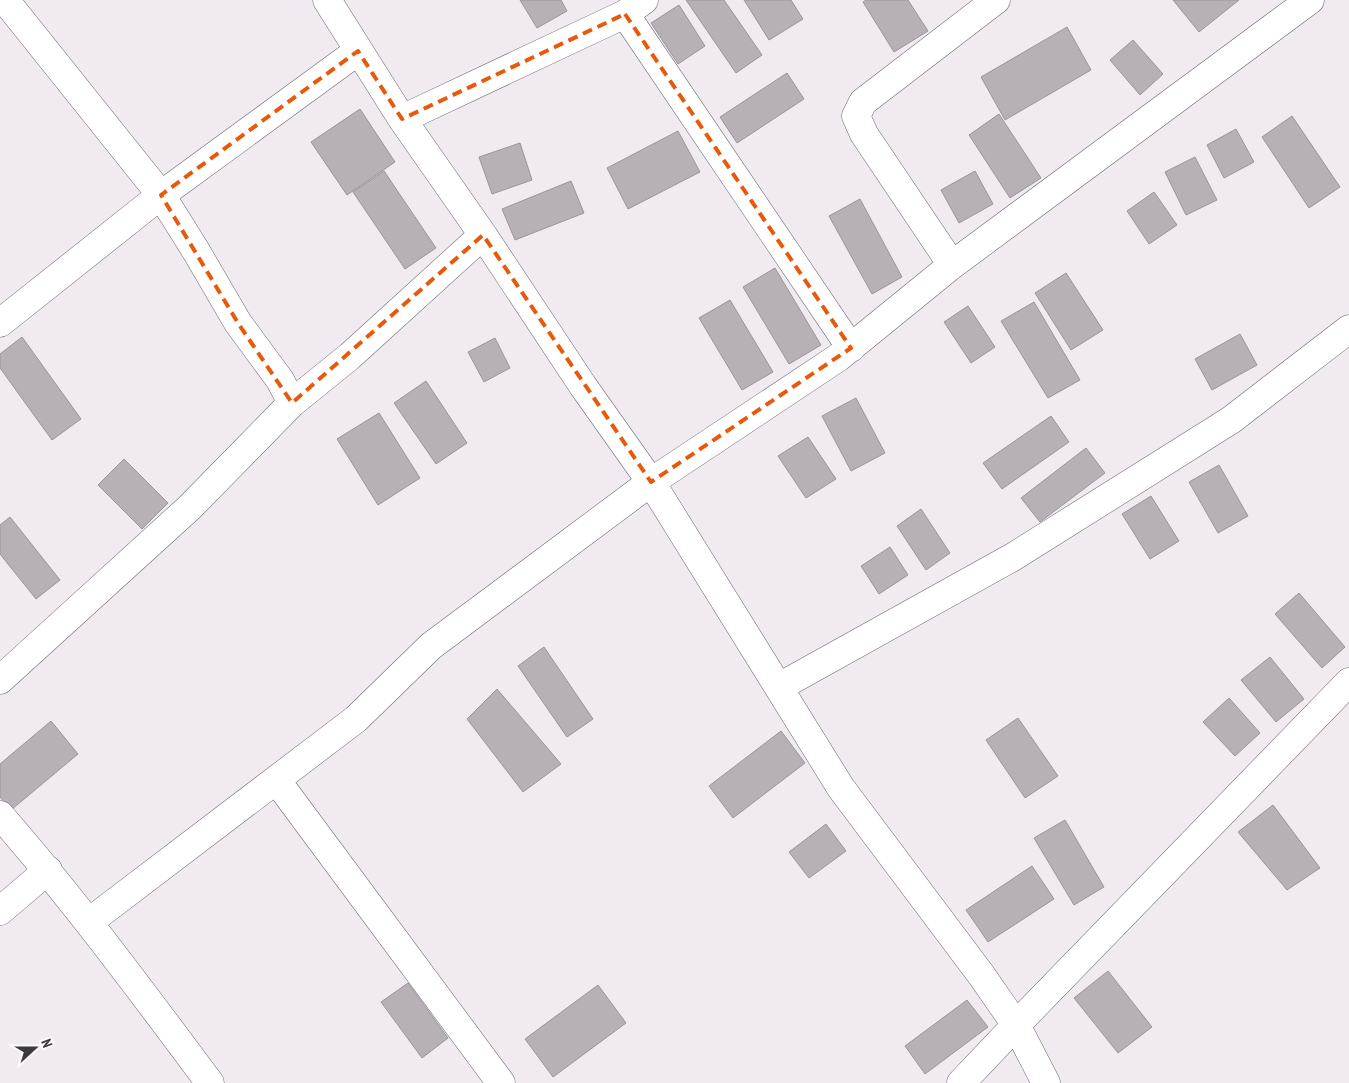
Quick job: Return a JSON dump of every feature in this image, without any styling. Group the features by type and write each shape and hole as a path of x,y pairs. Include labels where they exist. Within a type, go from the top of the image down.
{"street":[{"path":"5,0 161,195 238,323 280,380 292,403"},
{"path":"327,0 402,119 483,235 583,386 651,482 841,788 982,976 1016,1025 1046,1083"},
{"path":"952,265 864,134 856,116 862,102 996,0"},
{"path":"89,922 277,781 356,719 431,646 651,482 840,357 952,265 1310,0"},
{"path":"402,119 635,7 851,348"},
{"path":"0,323 161,195 358,51"},
{"path":"0,680 189,508 292,403 350,356 483,235"},
{"path":"779,687 1021,552 1231,420 1349,329"},
{"path":"961,1083 1349,682"},
{"path":"277,781 501,1083"},
{"path":"0,815 48,870 89,922 210,1083"},
{"path":"0,911 48,870"}],"highlighted area":[{"path":"625,14 851,348 651,482 483,235 292,403 238,323 161,195 358,51 402,119"}],"building":[{"path":"520,0 561,0 567,11 537,28"},
{"path":"686,0 724,0 762,55 736,73"},
{"path":"744,0 791,0 803,19 769,40"},
{"path":"866,0 908,0 928,31 894,52 863,2"},
{"path":"1173,0 1239,0 1199,32"},
{"path":"679,5 705,46 678,64 651,23"},
{"path":"1067,27 1091,70 1005,120 981,77"},
{"path":"1133,40 1163,74 1140,95 1110,60"},
{"path":"787,73 804,99 737,143 720,117"},
{"path":"360,109 395,162 347,195 311,142"},
{"path":"999,114 1041,178 1010,198 969,135"},
{"path":"1292,116 1340,187 1309,208 1262,137"},
{"path":"1236,129 1254,162 1224,178 1207,145"},
{"path":"678,131 700,172 628,209 607,168"},
{"path":"520,143 532,180 492,194 479,157"},
{"path":"1195,157 1217,200 1186,215 1165,172"},
{"path":"384,171 436,248 405,269 353,192"},
{"path":"975,171 993,204 959,223 941,190"},
{"path":"571,181 584,213 515,240 502,209"},
{"path":"1154,192 1177,225 1149,244 1127,211"},
{"path":"860,199 902,277 872,294 829,216"},
{"path":"775,268 821,345 789,364 743,287"},
{"path":"1066,273 1103,330 1071,350 1035,293"},
{"path":"730,300 773,372 742,390 699,318"},
{"path":"1034,302 1080,380 1048,398 1001,321"},
{"path":"968,306 995,347 971,363 944,322"},
{"path":"1240,334 1257,365 1212,390 1195,359"},
{"path":"22,337 81,419 52,440 0,368 0,354"},
{"path":"495,338 510,368 484,382 468,352"},
{"path":"426,381 467,443 436,464 394,403"},
{"path":"856,398 885,453 851,471 822,416"},
{"path":"379,413 420,478 378,505 337,439"},
{"path":"1051,416 1069,442 1002,489 983,463"},
{"path":"808,437 836,479 806,498 778,456"},
{"path":"1086,448 1105,473 1040,522 1021,498"},
{"path":"124,459 168,503 142,529 98,485"},
{"path":"1219,465 1248,516 1218,533 1189,482"},
{"path":"1151,496 1179,541 1150,559 1122,514"},
{"path":"921,509 950,553 926,570 897,526"},
{"path":"10,517 60,580 36,599 0,554 0,525"},
{"path":"890,547 908,575 879,594 861,566"},
{"path":"1299,593 1345,647 1322,668 1275,614"},
{"path":"544,647 593,719 567,737 518,666"},
{"path":"1270,657 1304,699 1276,722 1241,680"},
{"path":"497,689 561,764 523,792 467,719"},
{"path":"1229,698 1260,733 1235,756 1203,722"},
{"path":"1018,718 1058,776 1025,798 986,740"},
{"path":"51,721 78,754 11,810 0,797 0,764"},
{"path":"781,731 805,763 733,818 709,786"},
{"path":"1273,805 1320,868 1287,890 1238,832"},
{"path":"1065,820 1104,887 1074,905 1034,838"},
{"path":"826,824 846,851 809,878 789,852"},
{"path":"1032,866 1054,899 988,942 966,910"},
{"path":"1108,971 1152,1027 1118,1053 1074,998"},
{"path":"408,983 448,1038 422,1058 381,1002"},
{"path":"598,985 626,1023 553,1077 525,1039"},
{"path":"967,1000 988,1027 925,1074 905,1046"}]}
